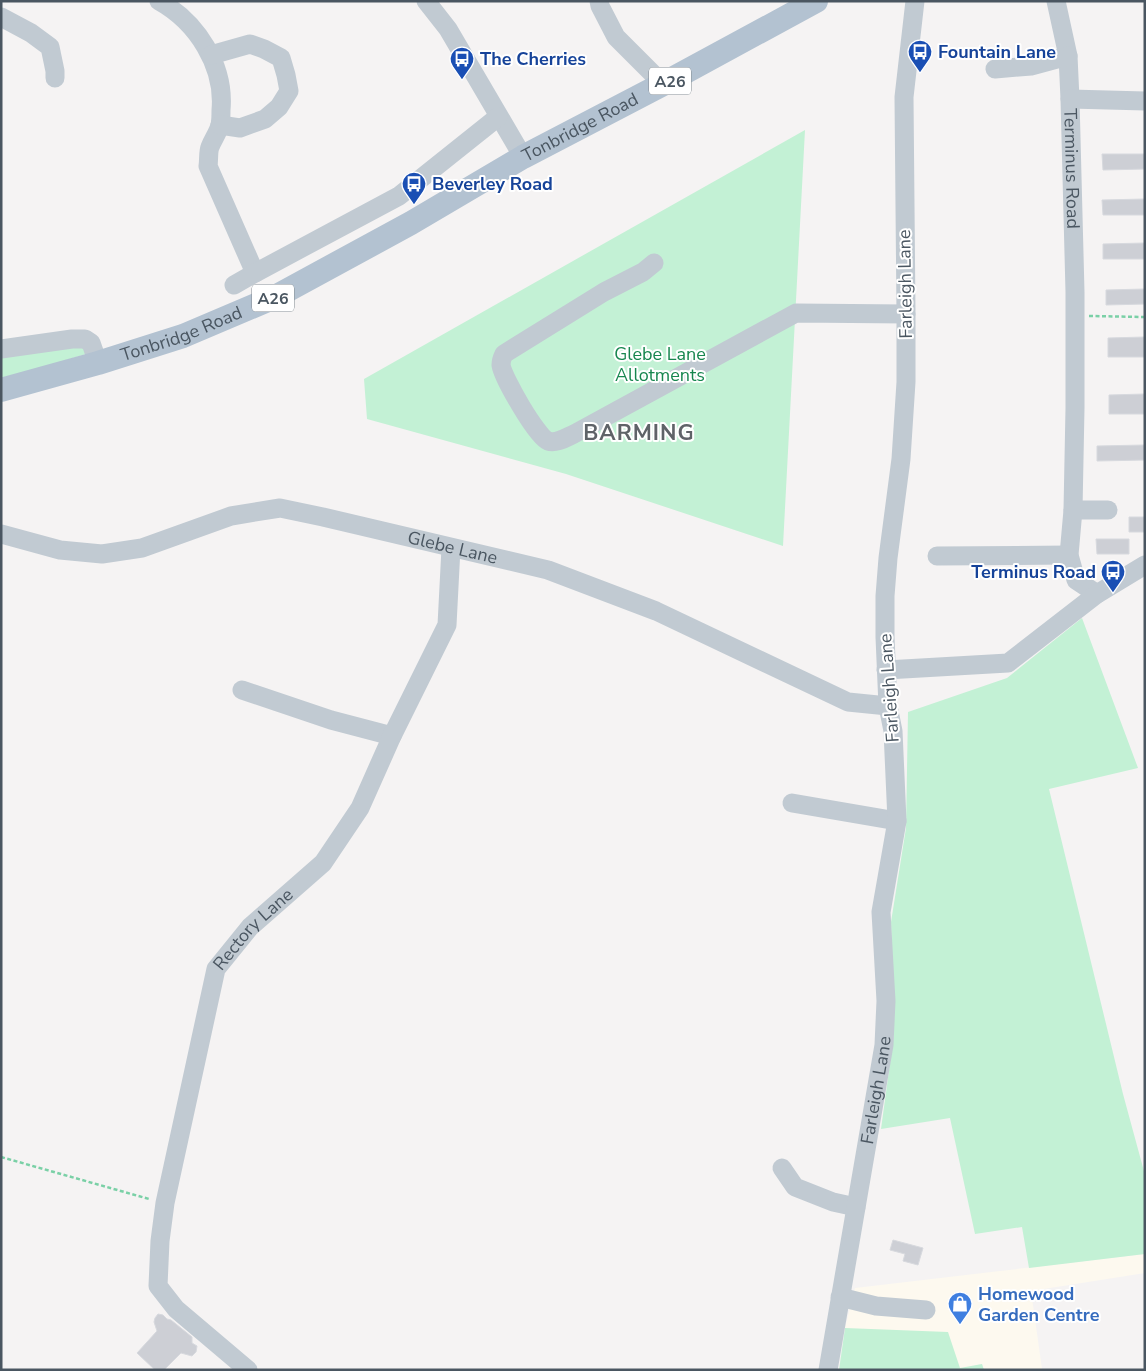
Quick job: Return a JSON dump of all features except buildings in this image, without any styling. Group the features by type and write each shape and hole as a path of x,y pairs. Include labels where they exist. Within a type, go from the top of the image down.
{"main road":[{"name":"Tonbridge Road","path":"1,390 98,363 183,336 275,297 411,222 523,157 816,1"}],"street":[{"path":"159,1 170,7 193,30 211,55 219,76 222,100 220,125 209,148 208,166 255,273"},
{"path":"426,1 448,29 523,157"},
{"path":"599,1 616,37 663,84"},
{"name":"Farleigh Lane","path":"828,1370 884,1045 886,1001 880,912 896,821 893,731 888,706 886,670 887,568 900,459 906,382 904,98 915,1"},
{"name":"Terminus Road","path":"1056,1 1068,56 1070,99 1075,408 1073,510 1069,555 1076,580 1097,594"},
{"path":"1,17 31,33 50,47 55,78"},
{"path":"211,55 250,44 264,49 281,58 288,83 289,91 279,107 265,119 240,128 220,125"},
{"path":"995,70 1031,66 1068,56"},
{"path":"1070,99 1145,101"},
{"path":"234,285 399,196 498,117"},
{"path":"654,263 644,272 604,292 504,354 501,360 501,367 505,376 532,424 540,436 546,440 551,442 574,434 796,313 906,314"},
{"name":"Tonbridge Road","path":"1,349 85,339 91,343 98,363"},
{"name":"Glebe Lane","path":"1,534 60,550 102,554 142,548 232,516 280,508 548,570 656,612 848,702 888,706"},
{"path":"1073,510 1108,510"},
{"name":"Rectory Lane","path":"248,1370 176,1309 158,1286 160,1241 165,1203 216,970 250,927 323,863 360,808 392,736 447,625 451,548"},
{"path":"937,556 1069,555"},
{"path":"886,670 1008,663 1097,594 1145,565"},
{"path":"242,690 331,720 392,736"},
{"path":"792,802 896,821"},
{"path":"782,1168 795,1187 833,1202 856,1206"},
{"path":"840,1297 876,1306 926,1310"}],"path":[{"path":"1075,316 1145,317"},
{"path":"1,1157 165,1203"}],"shaded area":[{"path":"1145,1254 1145,1273 1031,1291 1042,1369 1038,1370 984,1370 982,1364 960,1369 845,1328 855,1288"}],"green space":[{"name":"Glebe Lane Allotments","path":"805,130 783,546 566,474 367,419 364,379"},
{"path":"84,345 86,354 1,378 1,354"},
{"path":"1082,618 1138,768 1049,789 1123,1094 1145,1175 1145,1254 1029,1268 1022,1227 975,1234 950,1118 881,1129 894,1034 891,922 906,828 908,712 1007,678"},
{"path":"845,1328 948,1332 960,1368 982,1364 984,1370 839,1370"}],"place":[{"name":"Fountain Lane","path":"920,73"},
{"name":"The Cherries","path":"462,80"},
{"name":"Beverley Road","path":"414,205"},
{"name":"Terminus Road","path":"1113,593"},
{"name":"Homewood Garden Centre","path":"960,1325"}],"district":[{"name":"BARMING","path":"639,432"}]}
